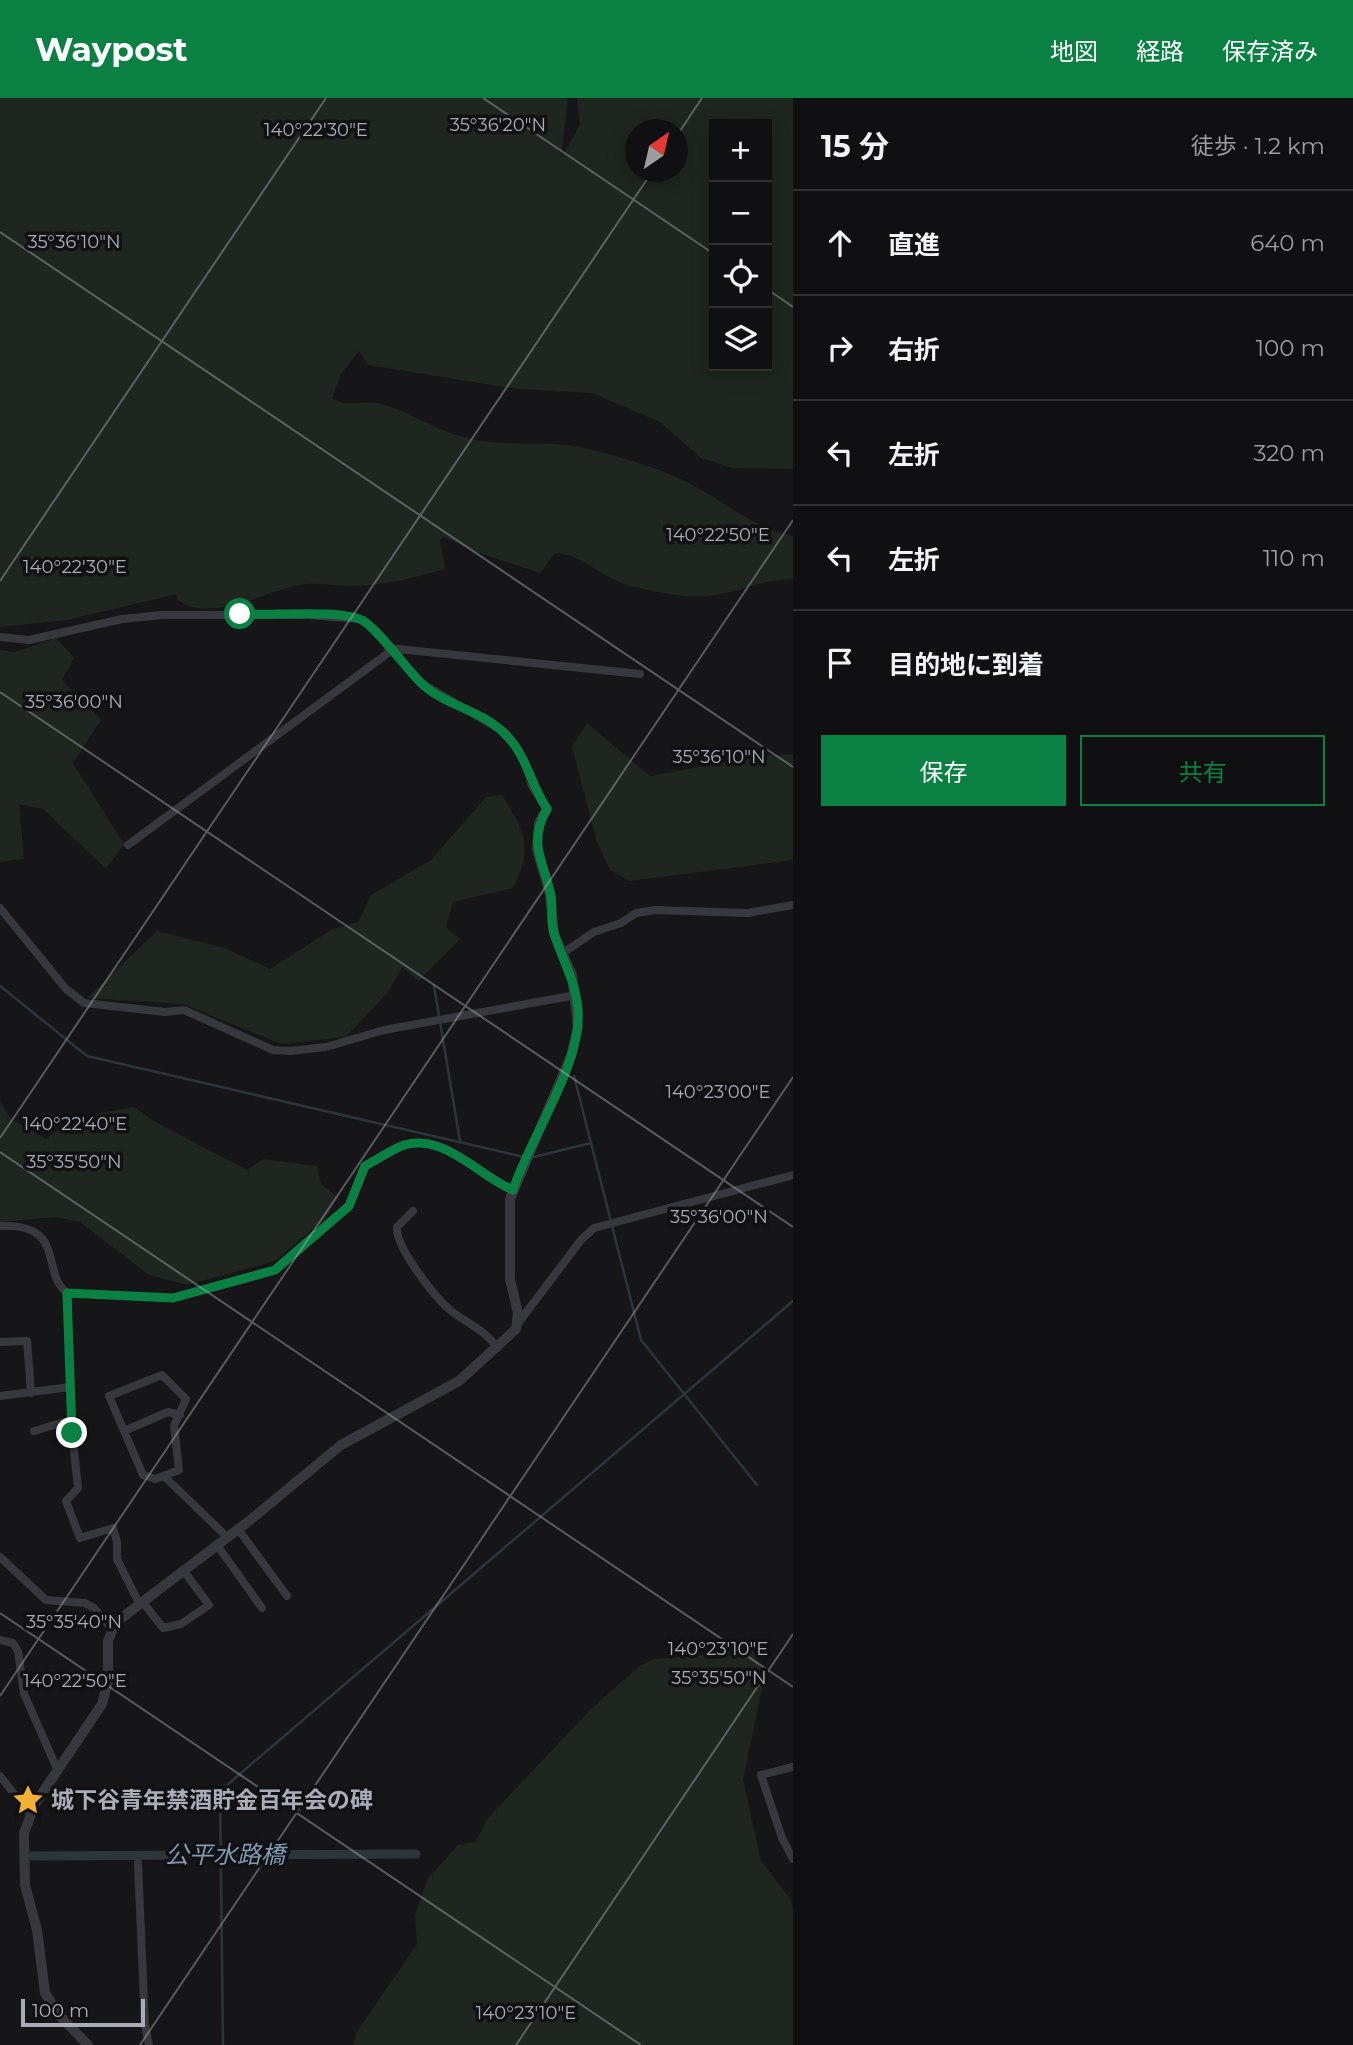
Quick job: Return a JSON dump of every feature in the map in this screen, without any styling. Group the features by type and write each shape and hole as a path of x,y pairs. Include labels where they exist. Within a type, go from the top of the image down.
{"street":[{"path":"0,637 29,640 122,618 162,615 320,615 365,622 421,683 501,730 515,745 526,765 532,786 547,809 539,823 537,849 550,894 554,934 572,975 576,995 576,1042 513,1190 508,1210 510,1279 519,1322"},
{"path":"128,845 389,649 639,674"},
{"path":"563,953 594,932 621,923 636,913 655,910 748,913 793,905"},
{"path":"0,908 66,989 84,1003 165,1012 184,1010 273,1049 290,1051 326,1047 384,1030 576,995"},
{"path":"67,1293 173,1298 275,1270 349,1206 365,1166 404,1145 433,1145 448,1149 493,1182 513,1190"},
{"path":"88,2045 58,2014 46,1993 37,1930 25,1885 24,1833 30,1814 102,1704 112,1629 141,1602 227,1538 341,1445 459,1381 512,1336 519,1322 581,1240 594,1228 793,1175"},
{"path":"413,1211 397,1227 399,1241 440,1299 451,1310 479,1327 498,1348"},
{"path":"0,1226 18,1226 40,1237 50,1252 59,1283 67,1293 71,1420 78,1488 66,1501 80,1538 113,1528 117,1542 117,1559 141,1602 163,1628 181,1625 209,1605 183,1570"},
{"path":"0,1342 27,1341 31,1393"},
{"path":"162,1375 187,1399 180,1415 174,1426 179,1470 155,1479 143,1475 109,1396 162,1375"},
{"path":"0,1395 70,1387"},
{"path":"124,1431 168,1412 180,1415"},
{"path":"34,1431 71,1420"},
{"path":"164,1476 227,1538"},
{"path":"238,1529 287,1596"},
{"path":"217,1545 262,1608"},
{"path":"0,1557 46,1600 85,1603 94,1608 112,1629"},
{"path":"0,1640 13,1643 18,1651 24,1694 58,1771"},
{"path":"793,1767 761,1775 782,1838 793,1859"},
{"path":"0,1776 30,1814"},
{"path":"138,1863 145,2026 149,2045"}],"shaded area":[{"path":"0,98 568,98 561,158 580,125 577,98 793,98 793,469 733,468 701,458 660,422 592,393 518,389 368,365 359,351 341,374 332,398 343,403 372,402 389,406 444,431 467,438 497,443 574,446 661,471 699,488 764,526 793,536 793,579 763,583 723,594 693,597 676,595 620,582 579,559 564,554 555,553 540,573 470,550 445,537 440,539 445,569 398,581 362,586 306,584 240,603 205,609 190,606 177,599 177,594 67,620 0,627"},
{"path":"56,638 74,658 62,680 101,720 73,763 124,844 106,869 43,809 19,804 24,859 0,862 0,650 15,652"},
{"path":"587,723 650,776 759,756 793,754 793,860 630,881 610,870 597,842 572,747"},
{"path":"502,795 524,840 523,861 513,888 453,902 446,927 460,939 419,981 402,967 389,991 346,1037 281,1044 183,1004 87,998 157,931 225,948 270,969 331,930 358,922 371,895 431,860 486,797"},
{"path":"0,1101 10,1118 46,1139 74,1118 134,1107 157,1123 247,1170 263,1159 317,1166 321,1184 338,1197 326,1218 275,1261 187,1285 149,1275 80,1222 56,1217 0,1222"},
{"path":"750,1642 764,1679 743,1779 761,1861 791,1900 793,1909 793,2045 353,2045 356,2033 417,1944 415,1915 428,1878 458,1845 476,1841 488,1818 592,1708 641,1665 655,1659 714,1654"}],"waterway":[{"path":"0,986 87,1056 524,1157"},
{"path":"434,986 460,1141"},
{"path":"574,1076 641,1340 757,1485"},
{"path":"530,1158 591,1143"},
{"path":"223,2045 220,1791 793,1301"},
{"name":"公平水路橋","path":"33,1856 416,1854"}],"place":[{"name":"城下谷青年禁酒貯金百年会の碑","path":"28,1800"}],"route":[{"path":"72,1433 67,1293 173,1298 275,1270 349,1206 365,1166 404,1145 433,1145 448,1149 493,1182 513,1190 576,1042 578,1009 572,975 554,934 550,894 537,849 536,834 547,809 532,786 526,765 515,745 501,730 421,683 370,626 359,619 240,614"}]}
